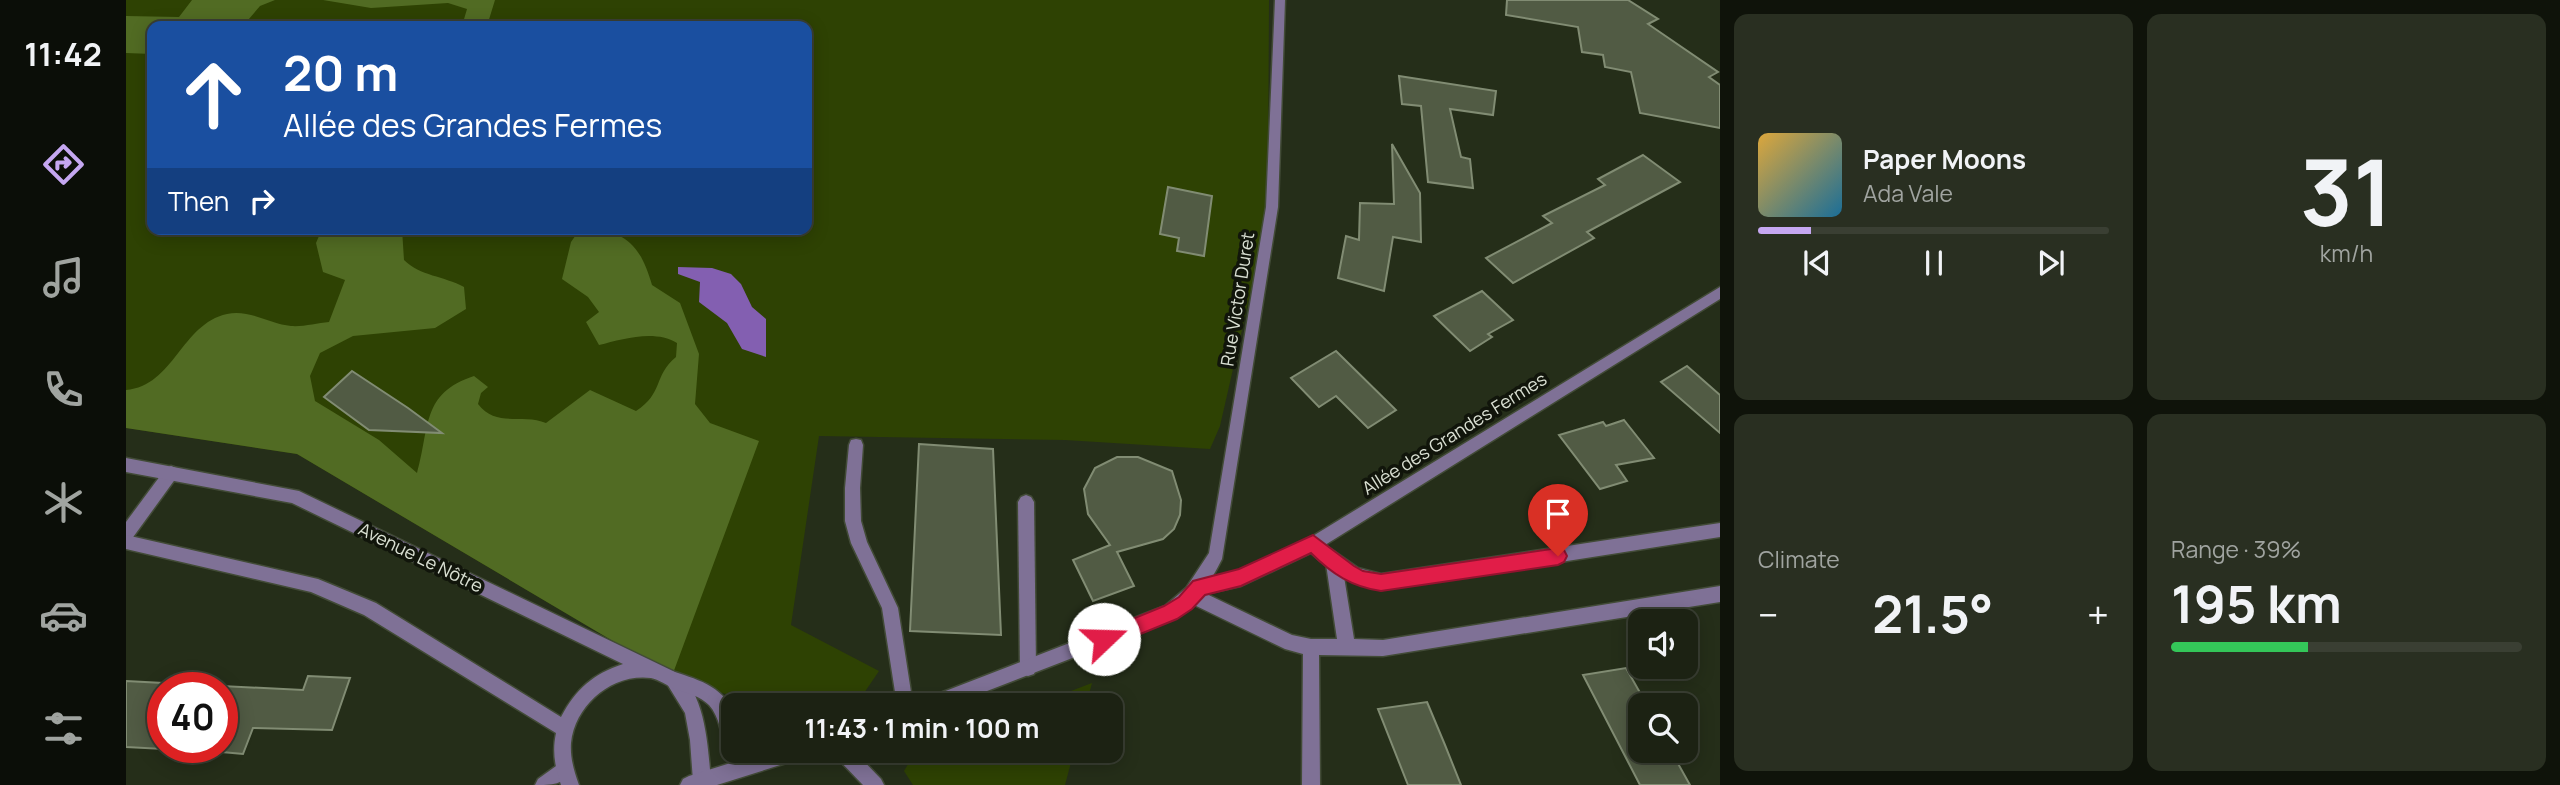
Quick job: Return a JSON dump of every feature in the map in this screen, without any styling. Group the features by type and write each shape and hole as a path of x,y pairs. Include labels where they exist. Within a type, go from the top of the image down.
{"street":[{"name":"Rue Victor Duret","path":"1196,591 1217,554 1222,533 1224,496 1272,207 1280,0"},
{"name":"Allée des Grandes Fermes","path":"1196,591 1241,578 1313,544 1720,292"},
{"path":"856,445 852,513 855,532 884,589 893,622 897,672 902,693"},
{"name":"Avenue Le Nôtre","path":"126,465 294,496 667,676 714,695 721,706"},
{"path":"126,535 171,473"},
{"path":"1026,502 1028,668"},
{"path":"1313,544 1334,564 1361,579 1381,582 1720,530"},
{"path":"126,542 312,584 370,608 565,729"},
{"path":"1334,564 1347,648"},
{"path":"962,693 1156,620 1185,603 1196,591 1291,643 1311,647 1347,648 1384,648 1720,594"},
{"path":"1311,647 1311,785"},
{"name":"Avenue Le Nôtre","path":"567,778 561,751 565,729 580,700 611,675 636,669 667,676 689,698 694,710 695,783"},
{"path":"739,763 741,769"},
{"path":"695,783 759,763"},
{"path":"854,763 875,785"},
{"path":"544,785 567,778"}],"green space":[{"path":"126,0 1269,0 1268,177 1262,242 1220,426 1210,449 1065,440 819,436 791,625 879,671 864,693 722,693 672,676 297,454 126,428"},
{"path":"192,0 275,0 260,6 247,21 147,21 147,54 126,53 126,16 179,17"},
{"path":"323,0 495,0 489,21 463,21 467,9 448,3 371,8"},
{"path":"319,235 402,235 404,260 425,273 464,287 466,309 435,328 353,336 320,353 310,376 315,401 379,440 417,473 430,414 436,402 457,383 474,376 488,387 481,393 478,404 493,416 501,418 546,423 590,390 636,411 651,398 664,371 676,357 677,343 649,336 599,345 586,322 599,312 588,297 562,279 571,242 576,235 616,235 636,249 652,285 680,303 699,354 695,404 710,423 759,441 672,676 297,454 126,428 126,390 142,386 156,378 187,341 211,320 227,314 243,313 291,326 329,322 345,280 323,272 316,243"},
{"path":"1092,683 1089,693 1066,693"},
{"path":"909,763 1071,763 1065,785 913,785 904,771"}],"shaded area":[{"path":"678,267 712,268 731,274 741,284 752,307 766,319 766,357 742,349 727,323 699,302 700,282 678,274"}],"building":[{"path":"1507,0 1628,0 1658,19 1648,24 1718,72 1709,77 1720,85 1720,128 1640,113 1631,72 1605,67 1603,55 1582,52 1578,27 1506,15"},
{"path":"1399,76 1496,91 1493,115 1450,109 1461,157 1470,159 1473,188 1428,182 1421,106 1402,104"},
{"path":"1392,144 1420,193 1421,242 1393,237 1384,291 1338,278 1346,236 1359,240 1360,203 1394,204"},
{"path":"1643,155 1680,182 1587,232 1594,238 1513,283 1486,258 1552,223 1543,216 1605,185 1598,179"},
{"path":"1168,187 1212,196 1204,256 1177,251 1179,238 1160,234"},
{"path":"1482,291 1513,320 1488,334 1492,337 1470,351 1434,316"},
{"path":"1336,351 1396,410 1368,428 1336,396 1319,407 1291,378"},
{"path":"1687,366 1720,395 1720,433 1661,382"},
{"path":"352,371 442,433 369,430 324,397"},
{"path":"1624,420 1654,458 1616,465 1627,481 1600,489 1559,435 1603,422 1606,426"},
{"path":"919,444 993,449 1001,635 910,631"},
{"path":"1117,457 1138,457 1172,471 1181,500 1180,515 1174,529 1163,539 1117,552 1134,586 1093,601 1073,560 1110,545 1088,514 1084,489 1095,468"},
{"path":"1626,668 1628,679 1632,679 1640,693 1628,693 1628,762 1583,675"},
{"path":"308,676 350,678 332,730 253,728 243,754 238,754 238,687 303,690"},
{"path":"126,681 147,682 147,748 126,747"},
{"path":"1427,702 1461,785 1408,785 1378,709"},
{"path":"1629,763 1678,763 1690,785 1640,785"}],"route":[{"path":"1104,639 1156,620 1185,603 1200,587 1241,578 1313,544 1347,572 1361,579 1381,582 1450,574 1558,556"}]}
